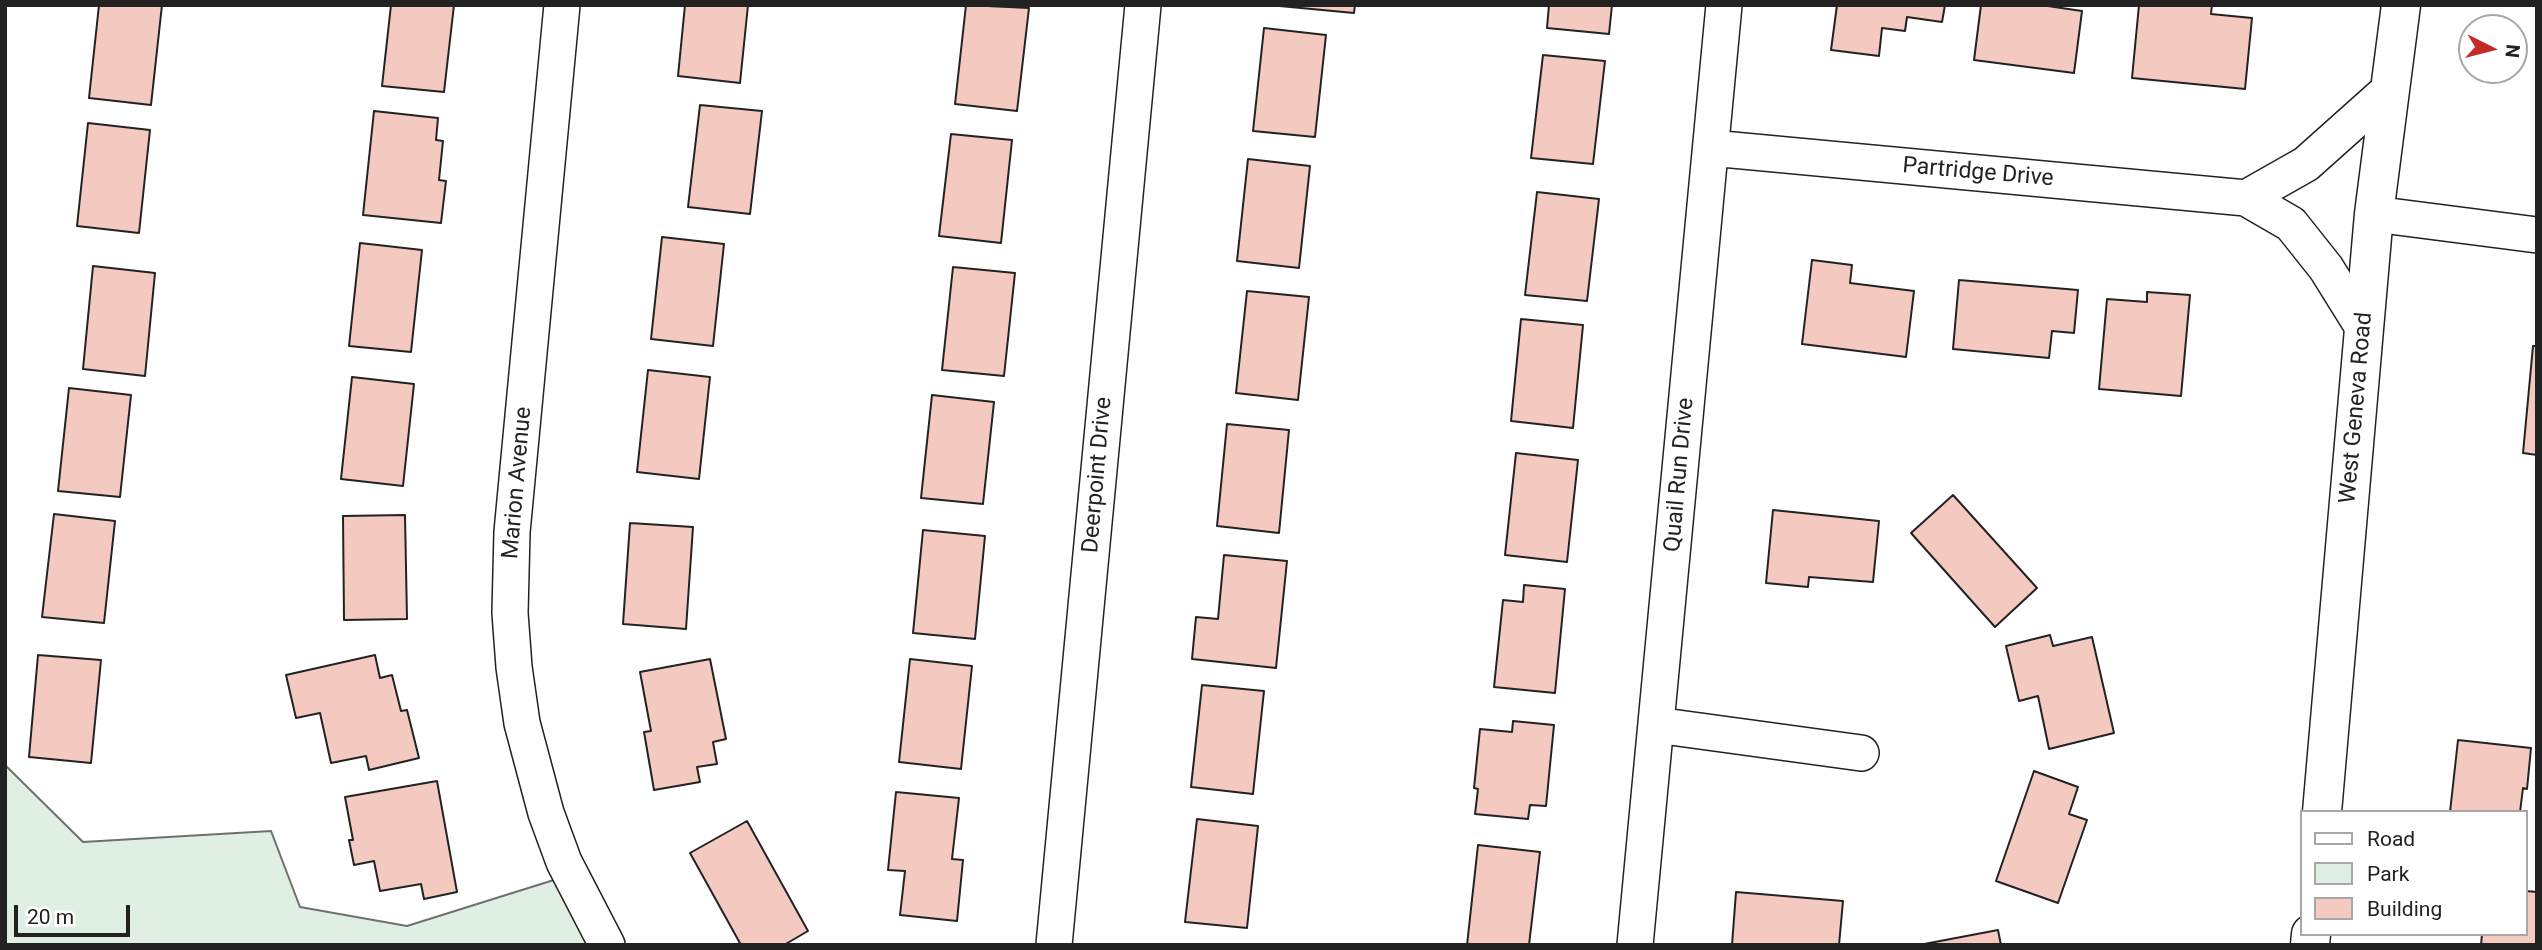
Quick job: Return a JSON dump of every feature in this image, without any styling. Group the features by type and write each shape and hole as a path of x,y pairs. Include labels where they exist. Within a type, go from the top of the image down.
{"main road":[{"name":"West Geneva Road","path":"2322,810 2374,214 2401,5"}],"street":[{"name":"Marion Avenue","path":"562,5 512,532 510,613 522,723 546,813 564,862 607,945"},
{"name":"Deerpoint Drive","path":"1054,945 1143,5"},
{"name":"Quail Run Drive","path":"1635,945 1724,5"},
{"path":"2246,198 2306,164 2390,89"},
{"name":"Partridge Drive","path":"1711,148 2246,198"},
{"path":"2246,198 2291,224 2326,268 2364,329"},
{"path":"2374,214 2537,235"},
{"path":"1656,725 1861,753"}],"green space":[{"path":"5,765 83,842 271,831 300,907 407,926 557,879 588,945 5,945"}],"building":[{"path":"99,5 162,5 151,105 89,98"},
{"path":"391,5 454,5 444,92 382,86"},
{"path":"685,5 748,5 740,83 678,76"},
{"path":"966,5 1029,8 1017,111 955,104"},
{"path":"1269,5 1355,5 1354,13"},
{"path":"1549,5 1612,5 1609,34 1547,28"},
{"path":"1837,5 1945,5 1942,22 1907,17 1905,31 1882,28 1879,56 1831,50"},
{"path":"1981,5 2041,5 2082,11 2074,73 1974,60"},
{"path":"2139,5 2212,5 2211,14 2252,18 2245,89 2132,78"},
{"path":"1264,28 1326,35 1315,137 1253,131"},
{"path":"1543,55 1605,61 1593,164 1531,158"},
{"path":"700,105 762,111 750,214 688,207"},
{"path":"374,111 438,118 436,140 443,141 439,180 446,181 441,223 363,215"},
{"path":"88,123 150,130 139,233 77,226"},
{"path":"951,134 1012,140 1001,243 939,236"},
{"path":"1248,159 1310,166 1299,268 1237,261"},
{"path":"1537,192 1599,199 1587,301 1525,295"},
{"path":"662,237 724,244 713,346 651,339"},
{"path":"360,243 422,250 411,352 349,346"},
{"path":"1812,260 1852,265 1850,283 1914,291 1906,357 1802,344"},
{"path":"93,266 155,273 145,376 83,369"},
{"path":"953,267 1015,273 1004,376 942,370"},
{"path":"1959,280 2078,290 2074,333 2052,331 2049,358 1953,349"},
{"path":"1247,291 1309,297 1298,400 1236,393"},
{"path":"2147,292 2190,295 2181,396 2099,389 2107,299 2147,302"},
{"path":"1521,319 1583,325 1573,428 1511,421"},
{"path":"2533,346 2537,346 2537,455 2523,453"},
{"path":"648,370 710,377 699,479 637,472"},
{"path":"352,377 414,384 403,486 341,479"},
{"path":"69,388 131,395 120,497 58,491"},
{"path":"932,395 994,402 983,504 921,498"},
{"path":"1227,424 1289,430 1279,533 1217,526"},
{"path":"1516,453 1578,460 1567,562 1505,555"},
{"path":"1953,495 2037,588 1995,627 1911,533"},
{"path":"1773,510 1879,521 1873,582 1809,577 1808,587 1766,583"},
{"path":"54,514 115,521 104,623 42,617"},
{"path":"405,515 407,619 344,620 343,516"},
{"path":"630,523 693,527 686,629 623,624"},
{"path":"923,530 985,536 975,639 913,633"},
{"path":"1224,555 1287,561 1276,668 1192,659 1196,617 1218,619"},
{"path":"1524,585 1565,589 1555,693 1494,687 1503,600 1523,602"},
{"path":"2050,635 2053,646 2092,637 2114,733 2049,749 2038,696 2019,701 2006,646"},
{"path":"38,655 101,660 91,763 29,757"},
{"path":"375,655 380,678 392,675 401,711 407,710 419,758 369,770 366,756 331,763 320,713 296,718 286,675"},
{"path":"710,659 726,739 713,742 717,764 697,767 700,782 654,790 644,732 651,731 640,672"},
{"path":"910,659 972,666 961,769 899,762"},
{"path":"1202,685 1264,691 1253,794 1191,787"},
{"path":"1513,721 1554,725 1546,806 1530,805 1528,819 1475,814 1478,789 1474,788 1480,729 1512,732"},
{"path":"2458,740 2531,748 2527,789 2523,788 2520,810 2450,810"},
{"path":"2034,771 2078,787 2069,814 2087,820 2058,903 1996,881"},
{"path":"437,781 457,892 424,899 421,884 380,891 374,861 354,865 349,840 353,840 345,797"},
{"path":"896,792 959,798 952,859 963,860 957,921 900,915 905,871 888,870"},
{"path":"1197,819 1258,826 1247,928 1185,922"},
{"path":"747,821 808,931 784,945 741,945 690,853"},
{"path":"1478,845 1540,852 1529,945 1467,945"},
{"path":"2528,891 2537,892 2537,945 2481,945 2482,936 2528,936"},
{"path":"1736,892 1843,901 1839,945 1732,945"},
{"path":"1998,930 2001,945 1919,945"}]}
